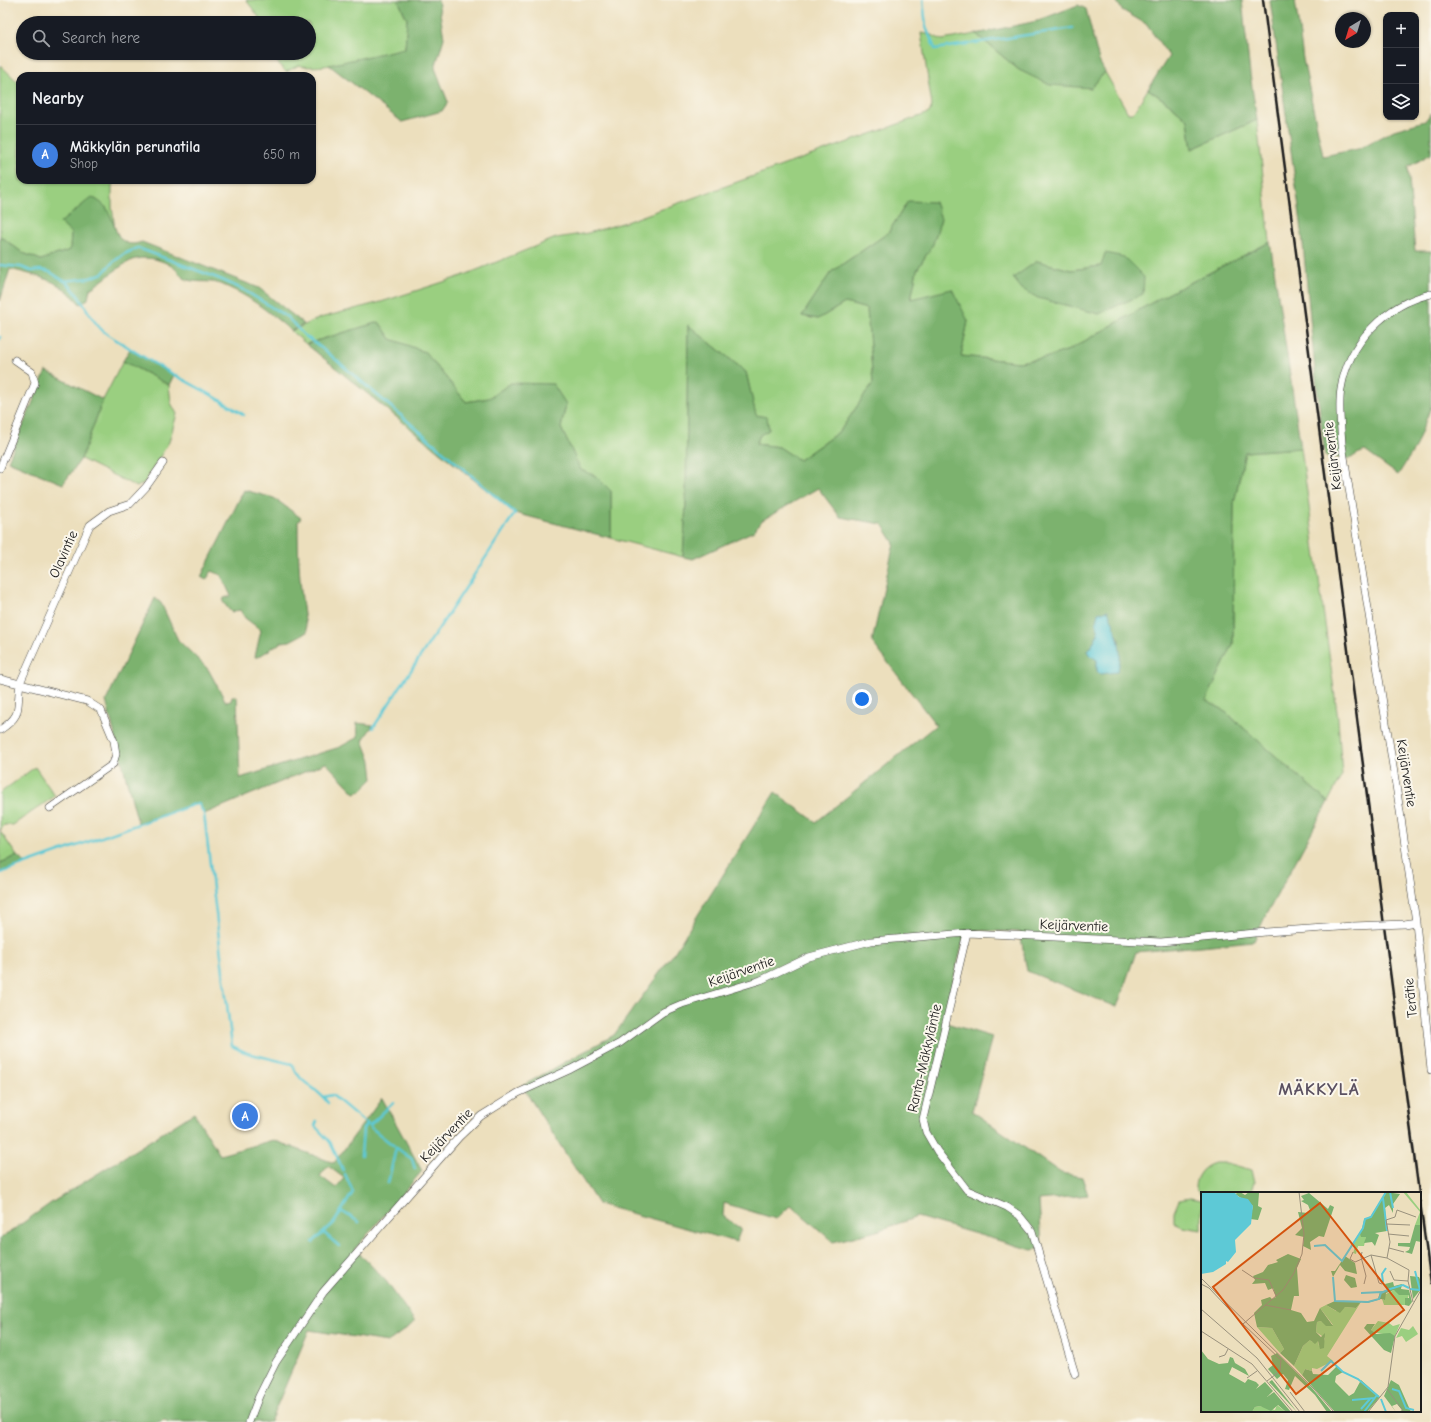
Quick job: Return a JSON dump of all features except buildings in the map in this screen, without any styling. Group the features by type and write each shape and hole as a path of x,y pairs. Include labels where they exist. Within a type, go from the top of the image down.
{"street":[{"name":"Keijärventie","path":"250,1422 276,1362 322,1292 459,1137 481,1116 518,1093 571,1069 620,1043 663,1012 682,1004 761,980 809,957 871,941 968,934 1161,942 1266,932 1416,922 1342,444 1340,402 1344,378 1352,357 1366,335 1381,320 1403,303 1431,294"},
{"path":"0,468 35,383 32,372 15,360"},
{"name":"Olavintie","path":"0,730 10,724 19,712 18,698 20,684 90,525 109,511 130,504 146,487 163,463"},
{"path":"0,679 87,701 101,710 115,749 116,754 113,764 50,808"},
{"name":"Terätie","path":"1416,922 1431,1070"},
{"name":"Ranta-Mäkkyläntie","path":"968,934 922,1119 926,1132 937,1151 967,1190 1007,1207 1018,1215 1032,1231 1075,1374"}],"green space":[{"path":"246,0 398,0 407,19 405,48 334,64 308,67 299,65 286,72 275,60 316,60 316,16 258,16"},
{"path":"398,0 438,0 444,38 435,68 448,102 442,111 402,122 329,65 405,48 407,19"},
{"path":"1116,0 1242,0 1250,74 1257,120 1192,149 1188,120 1171,105 1148,89 1169,56 1146,24 1122,10"},
{"path":"1270,0 1295,0 1303,59 1323,156 1358,149 1394,130 1425,121 1431,113 1431,154 1408,167 1415,251 1431,251 1431,407 1415,448 1398,475 1365,451 1350,459 1325,456 1301,223"},
{"path":"1078,5 1086,9 1099,61 1105,72 1091,88 1050,85 1019,70 976,34 1037,21"},
{"path":"921,33 932,35 942,40 976,34 1019,70 1091,88 1105,72 1128,113 1133,113 1148,89 1171,105 1188,120 1192,149 1257,120 1270,242 1160,298 1069,350 1045,358 1019,362 961,356 968,321 911,299 917,270 933,244 908,201 888,233 831,272 802,316 818,319 845,303 867,309 873,383 840,431 799,460 779,447 756,444 760,435 746,372 688,325 686,504 683,557 611,538 611,491 596,476 581,471 561,428 566,404 511,383 489,398 466,402 425,352 391,339 379,322 306,344 291,331 320,318 381,302 462,276 556,238 588,233 626,222 929,113 932,106","holes":["1037,261 1071,270 1101,266 1113,306 1099,314"]},
{"path":"0,65 16,80 16,184 113,184 112,207 115,229 106,207 71,233 70,250 41,260 23,253 0,236"},
{"path":"92,197 106,207 118,235 127,243 133,244 142,242 259,288 304,324 291,331 247,297 217,283 188,280 175,268 150,258 136,259 124,264 90,289 88,299 80,304 57,284 40,277 10,269 0,301 0,236 23,253 41,260 70,250 71,233 60,223"},
{"path":"908,201 935,202 941,219 933,244 917,270 911,299 952,289 968,321 961,356 1019,362 1045,358 1069,350 1160,298 1270,242 1301,448 1245,452 1234,503 1233,644 1206,701 1222,709 1328,802 1264,919 1254,941 1136,952 1117,1007 1027,971 1020,932 966,930 943,1022 992,1037 972,1111 1061,1173 1082,1177 1088,1195 1039,1200 1042,1248 1032,1250 917,1217 877,1231 833,1242 791,1205 776,1219 724,1203 723,1216 741,1229 736,1242 598,1204 522,1086 614,1035 674,953 775,792 816,822 936,725 872,642 894,543 882,524 840,517 818,488 761,521 754,531 693,559 683,557 686,504 688,325 746,372 756,415 767,417 769,430 760,435 756,444 779,447 799,460 840,431 873,383 867,309 845,303 818,319 802,316 831,272 888,233","holes":["1096,622 1119,637 1119,649 1097,671 1097,660 1088,651 1098,634"]},
{"path":"1105,253 1124,257 1144,277 1143,294 1099,314 1038,298 1022,289 1013,278 1037,261 1071,270 1101,266"},
{"path":"379,322 391,339 425,352 466,402 489,398 511,383 553,384 566,404 561,428 581,470 596,476 611,491 611,538 515,513 306,344"},
{"path":"130,349 174,375 169,385 123,361"},
{"path":"123,361 169,385 171,403 177,414 169,442 144,483 137,487 81,459 103,400"},
{"path":"46,371 103,400 81,459 63,484 8,461"},
{"path":"1301,448 1338,719 1342,775 1328,802 1222,709 1206,701 1233,644 1234,503 1245,452"},
{"path":"244,490 274,498 301,518 298,522 299,564 307,632 290,641 282,642 258,657 255,657 261,630 245,618 240,610 231,612 223,602 224,598 231,596 221,575 212,571 206,580 201,577"},
{"path":"155,598 161,603 178,640 208,669 226,702 231,701 232,696 237,696 240,778 340,747 358,737 357,723 373,725 363,740 371,761 373,779 361,791 355,793 326,763 204,814 198,803 138,823 106,701"},
{"path":"35,767 55,796 13,825 4,825 0,831 0,793"},
{"path":"0,831 17,856 0,863"},
{"path":"17,856 26,864 0,873 0,863"},
{"path":"382,1098 422,1171 355,1249 386,1281 415,1322 388,1342 309,1330 270,1422 168,1422 165,1420 158,1422 1,1422 0,1239 51,1203 194,1113 220,1155 273,1140 334,1163","holes":["328,1166 344,1178 336,1188 320,1176"]},
{"path":"1227,1163 1251,1170 1254,1183 1250,1192 1201,1192 1200,1194 1195,1188 1196,1179 1203,1169 1211,1164"},
{"path":"1190,1198 1201,1200 1201,1230 1183,1227 1174,1223 1174,1212 1179,1200"}],"water":[{"path":"1108,610 1114,625 1120,648 1119,664 1117,672 1100,674 1097,671 1097,660 1091,656 1088,651 1098,634 1096,622 1098,613"}],"waterway":[{"path":"923,0 926,27 935,49 1073,28"},
{"path":"0,265 21,267 31,271 41,270 50,272 64,281 90,278 103,273 112,263 124,254 138,248 220,279 244,290 287,317 304,335 328,353 515,513 373,728"},
{"path":"65,281 76,292 95,322 105,333 154,364 215,397 244,415"},
{"path":"0,873 198,803 204,814 232,1046 247,1053 292,1064 299,1077 328,1103"},
{"path":"323,1097 332,1095 412,1159 415,1169"},
{"path":"370,1125 393,1103"},
{"path":"317,1121 315,1126 330,1142 343,1170"},
{"path":"361,1156 363,1129 367,1123"},
{"path":"388,1183 396,1148"},
{"path":"313,1242 334,1223 353,1192 345,1174"},
{"path":"341,1211 359,1222"},
{"path":"324,1233 339,1246"}],"railway":[{"path":"1263,0 1419,1192"},
{"path":"1421,1209 1431,1284"}],"place":[{"name":"Mäkkylän perunatila","path":"245,1116"}],"district":[{"name":"MÄKKYLÄ","path":"1319,1089"}]}
